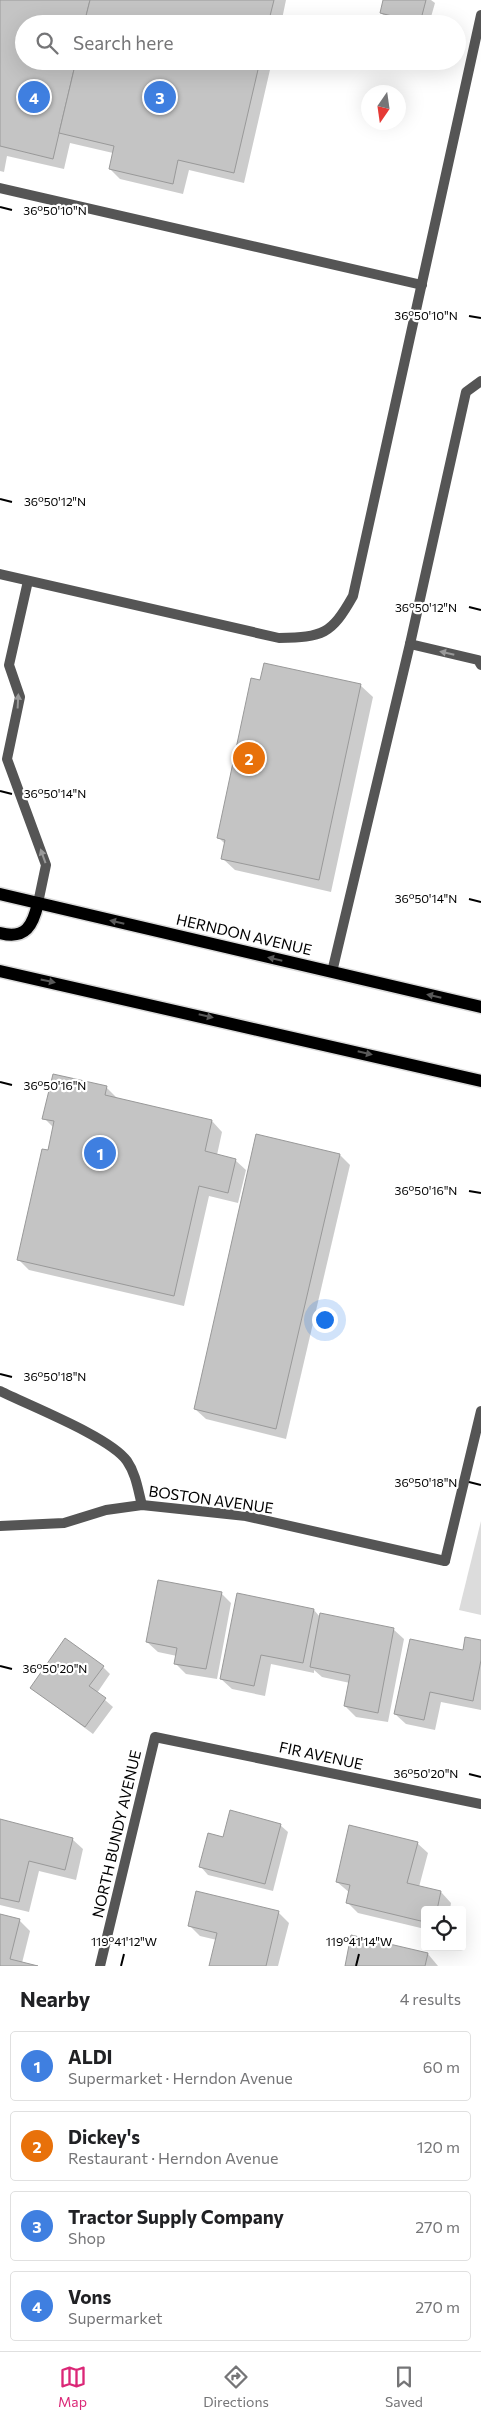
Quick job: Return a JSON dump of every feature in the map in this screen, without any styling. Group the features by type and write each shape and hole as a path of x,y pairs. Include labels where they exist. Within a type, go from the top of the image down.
{"main road":[{"name":"HERNDON AVENUE","path":"0,894 481,1007"},
{"path":"0,933 14,934 26,931 34,922 38,903"},
{"path":"0,971 481,1080"}],"street":[{"path":"0,574 279,638 313,637 338,622 353,596 481,15"},
{"path":"0,188 422,285"},
{"path":"332,972 410,644 466,392 481,380"},
{"path":"28,581 9,665 20,697 7,759 46,865 38,903"},
{"path":"410,644 478,660 481,665"},
{"path":"0,673 9,665"},
{"path":"0,1392 111,1445 127,1461 136,1479 142,1505"},
{"name":"BOSTON AVENUE","path":"0,1526 64,1523 106,1510 142,1505 246,1516 445,1561 481,1411"},
{"name":"FIR AVENUE","path":"155,1737 481,1804"},
{"name":"NORTH BUNDY AVENUE","path":"100,1966 155,1737"}],"shaded area":[{"path":"481,1521 481,1615 459,1610"}],"building":[{"path":"0,0 90,0 86,15 15,15 15,70 74,70 53,159 0,146"},
{"path":"90,0 274,0 270,15 86,15"},
{"path":"383,0 426,0 422,15 388,15 380,13"},
{"path":"74,70 258,70 234,173 178,160 173,184 109,169 114,146 59,133"},
{"path":"264,663 361,684 319,880 221,859 225,840 217,838 251,678 260,680"},
{"path":"53,1074 107,1086 105,1095 212,1120 205,1151 236,1159 228,1193 199,1186 174,1296 17,1260 42,1149 48,1150 54,1121 42,1119"},
{"path":"256,1134 340,1154 276,1429 194,1409"},
{"path":"158,1580 222,1592 206,1669 174,1664 177,1648 146,1642"},
{"path":"237,1593 314,1609 303,1663 261,1655 254,1686 220,1679"},
{"path":"320,1613 394,1628 378,1713 344,1706 350,1675 310,1667"},
{"path":"465,1637 481,1640 481,1660 473,1701 430,1692 424,1720 394,1714 410,1639 463,1650"},
{"path":"65,1638 104,1666 89,1686 106,1698 85,1727 30,1688"},
{"path":"230,1810 281,1824 265,1884 199,1867 208,1833 223,1837"},
{"path":"0,1819 73,1838 65,1870 29,1861 19,1902 0,1898"},
{"path":"349,1825 418,1842 407,1883 441,1891 438,1906 421,1906 421,1921 346,1903 350,1885 336,1882"},
{"path":"196,1891 279,1911 266,1966 209,1966 217,1933 188,1926"},
{"path":"0,1914 20,1919 10,1959 38,1966 0,1966"},
{"path":"351,1935 428,1953 425,1966 345,1966"}],"place":[{"name":"Vons","path":"34,97"},
{"name":"Tractor Supply Company","path":"160,97"},
{"name":"Dickey's","path":"249,758"},
{"name":"ALDI","path":"100,1153"}]}
